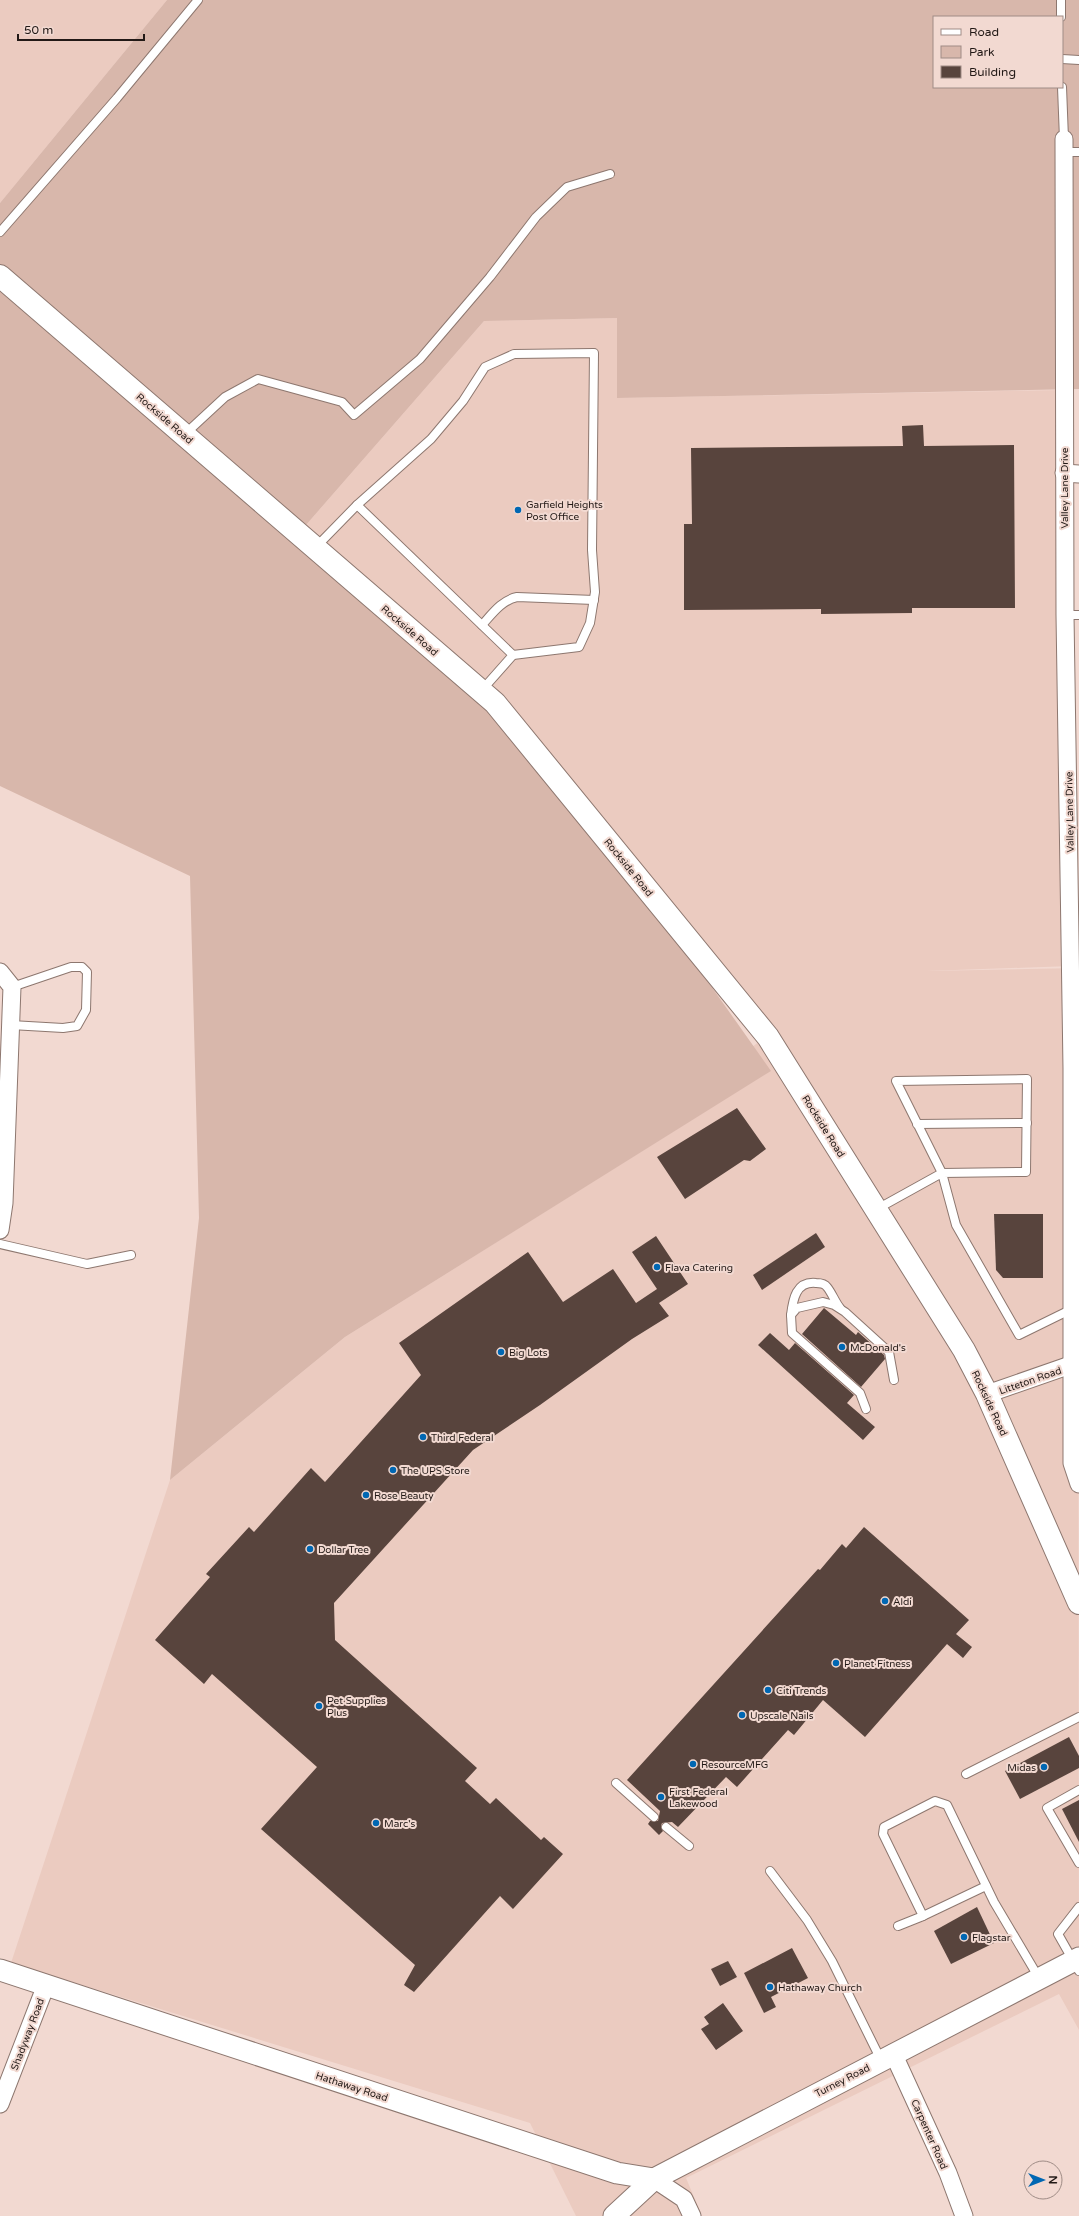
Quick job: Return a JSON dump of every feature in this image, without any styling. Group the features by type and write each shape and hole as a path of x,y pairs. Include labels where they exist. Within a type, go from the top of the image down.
{"main road":[{"name":"Rockside Road","path":"0,276 495,703 768,1037 964,1350 987,1394 1079,1603"}],"street":[{"name":"Valley Lane Drive","path":"1069,148 1071,254 1076,1203 1073,1309 1076,1363 1072,1463 1079,1484"},
{"path":"0,972 12,987 4,1203 0,1230"},
{"name":"Litteton Road","path":"987,1394 1076,1363"},
{"name":"Turney Road","path":"614,2216 654,2179 1039,1979 1077,1964"},
{"name":"Hathaway Road","path":"0,1970 617,2173 654,2179 684,2199 692,2216"},
{"name":"Shadyway Road","path":"0,2104 46,1985"},
{"name":"Carpenter Road","path":"887,2057 948,2173 964,2216"}],"lane":[{"path":"0,232 117,98 198,0"},
{"path":"1061,0 1061,16"},
{"path":"1063,59 1079,60"},
{"path":"1062,88 1069,148"},
{"path":"185,435 225,397 258,379 342,402 354,415 420,359 490,277 536,217 567,187 610,174"},
{"path":"315,548 357,505 431,438 462,401 486,367 514,354 594,352 592,534 595,592 590,623 579,647 513,655 481,691"},
{"path":"357,505 513,655"},
{"path":"482,625 497,608 510,599 517,597 594,600"},
{"path":"11,1025 63,1028 76,1026 86,1010 87,972 82,967 72,967 12,987"},
{"path":"876,1210 942,1173 1026,1172 1027,1079 896,1081 942,1173 956,1225 1019,1335 1073,1309"},
{"path":"917,1124 1026,1123"},
{"path":"0,1244 87,1264 131,1255"},
{"path":"866,1409 860,1393 792,1333 791,1314 793,1299 799,1287 809,1283 818,1283 826,1286 840,1309 889,1352 890,1365 894,1380"},
{"path":"791,1314 797,1308 823,1302 840,1309"},
{"path":"966,1774 1079,1717"},
{"path":"616,1783 654,1817"},
{"path":"1079,1790 1047,1808 1079,1863"},
{"path":"923,1916 883,1834 883,1830 884,1827 935,1801 947,1805 986,1886 1039,1979"},
{"path":"666,1827 689,1846"},
{"path":"770,1872 807,1920 887,2057"},
{"path":"898,1926 923,1916 986,1886"},
{"path":"1077,1964 1058,1934 1079,1907"}],"shaded area":[{"path":"0,0 167,0 0,203"},
{"path":"617,318 617,398 1064,390 1071,966 927,971 1078,968 1079,2030 1059,1994 686,2178 702,2216 576,2216 530,2123 11,1963 170,1480 345,1337 770,1071 752,1047 767,1036 299,533 484,321"}],"green space":[{"path":"167,0 1079,0 1079,389 617,398 617,318 484,321 299,533 495,703 615,850 771,1071 345,1337 170,1480 199,1218 190,876 0,786 0,203"}],"building":[{"path":"923,425 924,446 1014,445 1015,608 912,608 912,613 821,614 821,609 684,610 684,524 692,524 691,448 903,446 902,426"},
{"path":"737,1108 766,1149 750,1161 744,1160 685,1199 657,1157"},
{"path":"994,1214 1043,1214 1043,1278 1003,1278 996,1270"},
{"path":"816,1233 825,1247 762,1290 753,1275"},
{"path":"656,1236 688,1284 659,1303 669,1316 632,1339 540,1405 473,1450 334,1603 335,1640 477,1768 465,1781 490,1804 496,1798 541,1840 544,1837 563,1854 513,1909 500,1896 414,1992 404,1985 415,1965 261,1829 317,1767 212,1674 204,1684 155,1640 210,1577 206,1574 249,1527 254,1532 311,1468 325,1482 421,1375 399,1343 528,1252 563,1302 613,1269 636,1303 657,1289 632,1252"},
{"path":"824,1308 856,1335 858,1332 884,1355 885,1359 861,1387 802,1334"},
{"path":"770,1333 789,1350 795,1343 854,1395 847,1403 875,1427 863,1440 758,1345"},
{"path":"864,1527 969,1620 956,1634 972,1647 963,1658 947,1644 865,1737 823,1700 794,1735 788,1730 737,1787 726,1777 678,1827 672,1822 662,1823 661,1826 663,1831 659,1835 648,1824 650,1821 658,1821 660,1811 627,1780 818,1569 820,1570 842,1544 846,1548"},
{"path":"1069,1737 1079,1756 1079,1768 1020,1799 1005,1771"},
{"path":"1079,1800 1079,1842 1062,1809"},
{"name":"Flagstar","path":"977,1907 994,1943 951,1964 934,1931"},
{"name":"Hathaway Church","path":"792,1948 808,1978 771,1997 776,2007 764,2013 744,1973"},
{"path":"728,1961 737,1977 720,1986 711,1969"},
{"path":"723,2003 743,2031 716,2050 701,2029 709,2024 704,2017"}],"place":[{"name":"Garfield Heights Post Office","path":"518,510"},
{"name":"Flava Catering","path":"657,1267"},
{"name":"McDonald's","path":"842,1347"},
{"name":"Big Lots","path":"501,1352"},
{"name":"Third Federal","path":"423,1437"},
{"name":"The UPS Store","path":"393,1470"},
{"name":"Rose Beauty","path":"366,1495"},
{"name":"Dollar Tree","path":"310,1549"},
{"name":"Aldi","path":"885,1601"},
{"name":"Planet Fitness","path":"836,1663"},
{"name":"Citi Trends","path":"768,1690"},
{"name":"Pet Supplies Plus","path":"319,1706"},
{"name":"Upscale Nails","path":"742,1715"},
{"name":"ResourceMFG","path":"693,1764"},
{"name":"Midas","path":"1044,1767"},
{"name":"First Federal Lakewood","path":"661,1797"},
{"name":"Marc's","path":"376,1823"},
{"name":"Flagstar","path":"964,1937"},
{"name":"Hathaway Church","path":"770,1987"}]}
